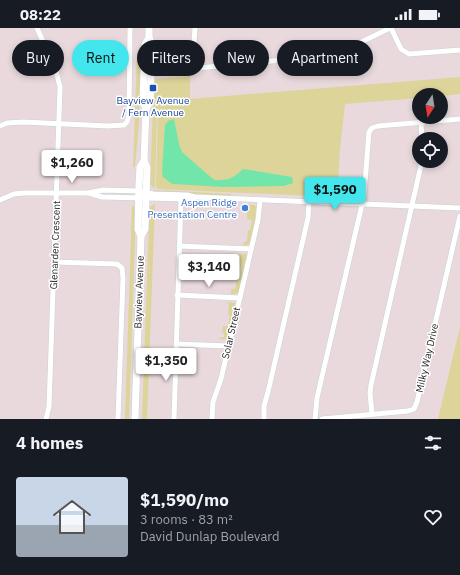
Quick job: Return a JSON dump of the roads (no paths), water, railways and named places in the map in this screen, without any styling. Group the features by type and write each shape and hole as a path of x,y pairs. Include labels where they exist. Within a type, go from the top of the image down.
{"main road":[{"name":"Bayview Avenue","path":"148,40 149,28"},
{"name":"Bayview Avenue","path":"135,419 141,236 138,229 142,195 140,167 144,161 146,109 143,102 147,76"}],"street":[{"name":"Glenarden Crescent","path":"37,28 59,80 60,87 49,406 46,419"},
{"path":"0,126 7,123 23,122 124,125 127,122 129,115 130,28"},
{"path":"194,40 195,28"},
{"path":"205,67 325,56 347,49 391,28 402,49 409,54 460,50"},
{"path":"448,120 460,119"},
{"path":"315,419 318,398 362,203 369,132 372,128 378,126 412,124"},
{"path":"372,414 370,393 371,385 421,168"},
{"path":"0,200 14,194 24,192 88,193 103,190 181,199 195,197 460,208"},
{"path":"142,195 187,195 195,197"},
{"path":"174,419 181,199"},
{"name":"Solar Street","path":"212,419 213,402 221,379 240,298 258,220 260,200"},
{"path":"264,419 264,406 308,218 309,202"},
{"name":"Milky Way Drive","path":"322,419 408,412 414,409 416,406 460,216"},
{"path":"179,246 251,249"},
{"path":"54,262 117,264 122,268 123,278 118,419"},
{"path":"177,295 240,298"},
{"path":"176,344 228,346"}],"place":[{"name":"Bayview Avenue / Fern Avenue","path":"153,88"},
{"name":"Aspen Ridge Presentation Centre","path":"245,208"}]}
